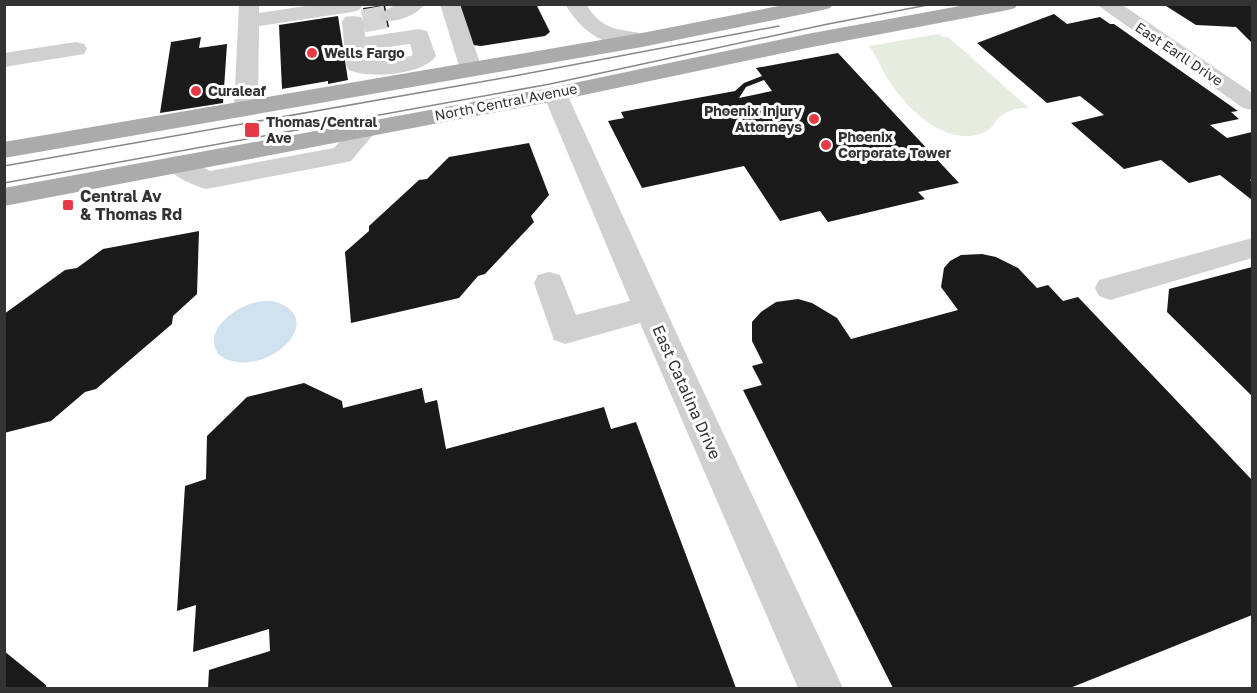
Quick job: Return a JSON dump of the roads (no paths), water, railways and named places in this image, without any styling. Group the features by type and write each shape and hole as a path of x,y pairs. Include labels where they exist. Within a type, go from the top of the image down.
{"main road":[{"path":"4,150 246,107 421,69 471,69 642,40 823,4"},
{"name":"North Central Avenue","path":"365,129 555,94 796,43 1008,4"},
{"path":"555,94 584,63 598,56 685,40 706,27"},
{"path":"4,197 177,164"}],"street":[{"path":"390,16 415,4"},
{"path":"450,4 471,69"},
{"name":"East Earll Drive","path":"1106,4 1252,103"},
{"path":"561,54 572,44 579,12 610,37 642,40"},
{"path":"246,107 248,13 355,13 355,45 357,65 360,68 421,69"},
{"path":"4,60 76,49"},
{"name":"East Catalina Drive","path":"555,94 821,688"},
{"path":"177,164 206,180 342,155 365,129"},
{"path":"1110,288 1252,248"},
{"path":"549,283 565,331 650,308"}],"water":[{"path":"272,301 290,309 296,320 294,333 285,345 271,355 254,361 236,362 219,355 214,338 222,323 236,310 245,306"}],"tunnel":[{"path":"363,21 390,16"}],"tram line":[{"path":"4,183 550,84 828,24 933,4"},
{"path":"4,166 514,76 779,26"}],"place":[{"name":"Wells Fargo","path":"312,53"},
{"name":"Curaleaf","path":"196,91"},
{"name":"Phoenix Injury Attorneys","path":"814,119"},
{"name":"Thomas/Central Ave","path":"252,130"},
{"name":"Phoenix Corporate Tower","path":"826,145"},
{"name":"Central Av & Thomas Rd","path":"68,205"}]}
